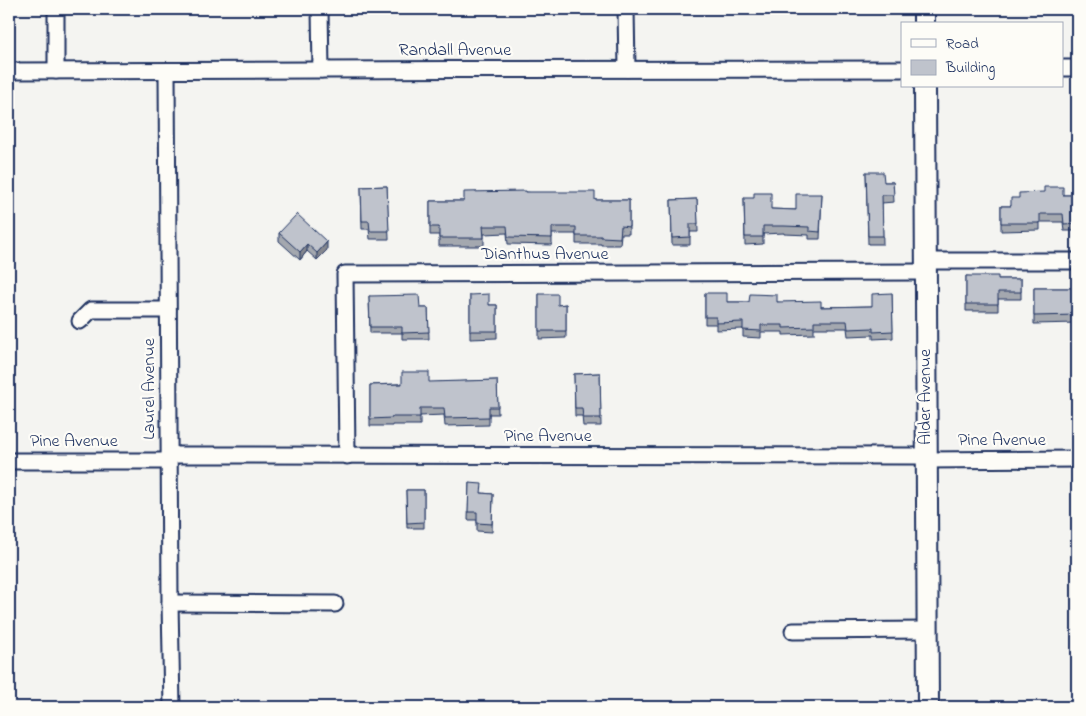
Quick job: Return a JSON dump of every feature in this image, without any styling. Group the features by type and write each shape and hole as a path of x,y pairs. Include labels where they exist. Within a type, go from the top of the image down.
{"main road":[{"path":"924,9 924,22"},
{"name":"Alder Avenue","path":"924,88 928,707"}],"street":[{"path":"56,9 56,71"},
{"path":"320,9 321,70"},
{"path":"626,9 626,68"},
{"name":"Randall Avenue","path":"9,71 167,72 626,68 901,69"},
{"path":"1064,68 1077,68"},
{"name":"Laurel Avenue","path":"167,72 172,707"},
{"path":"926,266 1077,261"},
{"name":"Dianthus Avenue","path":"347,456 345,274 926,266"},
{"path":"80,321 92,310 168,310"},
{"name":"Pine Avenue","path":"9,461 347,456 1077,459"},
{"path":"170,603 335,604"},
{"path":"793,631 927,630"}],"building":[{"path":"866,172 883,172 884,182 893,182 894,195 882,195 883,236 868,236"},
{"path":"387,186 389,231 370,231 369,221 362,221 361,187"},
{"path":"1044,187 1063,187 1063,195 1077,195 1077,223 1064,224 1063,214 1040,214 1040,223 1001,223 1001,206 1011,206 1011,198 1019,198 1019,193 1044,192"},
{"path":"464,192 595,192 595,200 629,200 629,227 621,226 620,238 576,236 576,227 552,227 552,238 508,237 507,226 483,226 484,238 439,238 439,227 430,227 430,201 464,201"},
{"path":"754,193 771,193 771,209 796,210 796,194 822,194 820,232 809,231 809,227 763,226 763,237 745,237 744,198 754,198"},
{"path":"697,199 698,224 690,224 690,237 672,238 671,200"},
{"path":"297,214 327,242 317,253 307,244 300,252 279,233"},
{"path":"966,276 998,276 998,279 1021,279 1021,292 998,292 998,304 966,304"},
{"path":"1034,288 1077,288 1077,315 1034,316"},
{"path":"705,293 727,293 727,302 749,302 750,294 777,295 777,302 821,301 821,307 872,306 872,294 892,293 893,331 873,332 873,328 848,329 847,321 814,321 814,327 783,328 783,325 761,325 761,331 743,330 743,322 716,323 716,317 705,317"},
{"path":"489,294 489,305 497,305 497,331 470,331 470,295"},
{"path":"539,294 558,294 558,305 566,304 566,331 539,331"},
{"path":"419,295 420,308 428,308 429,332 402,333 402,327 370,327 369,296"},
{"path":"402,372 429,372 429,382 497,380 498,407 489,407 489,417 445,418 444,408 420,408 420,417 370,419 370,385 402,384"},
{"path":"600,373 601,418 583,418 582,408 575,408 574,374"},
{"path":"469,483 482,484 481,493 493,494 492,524 477,523 477,512 468,512"},
{"path":"406,490 424,490 424,522 407,523"}]}
